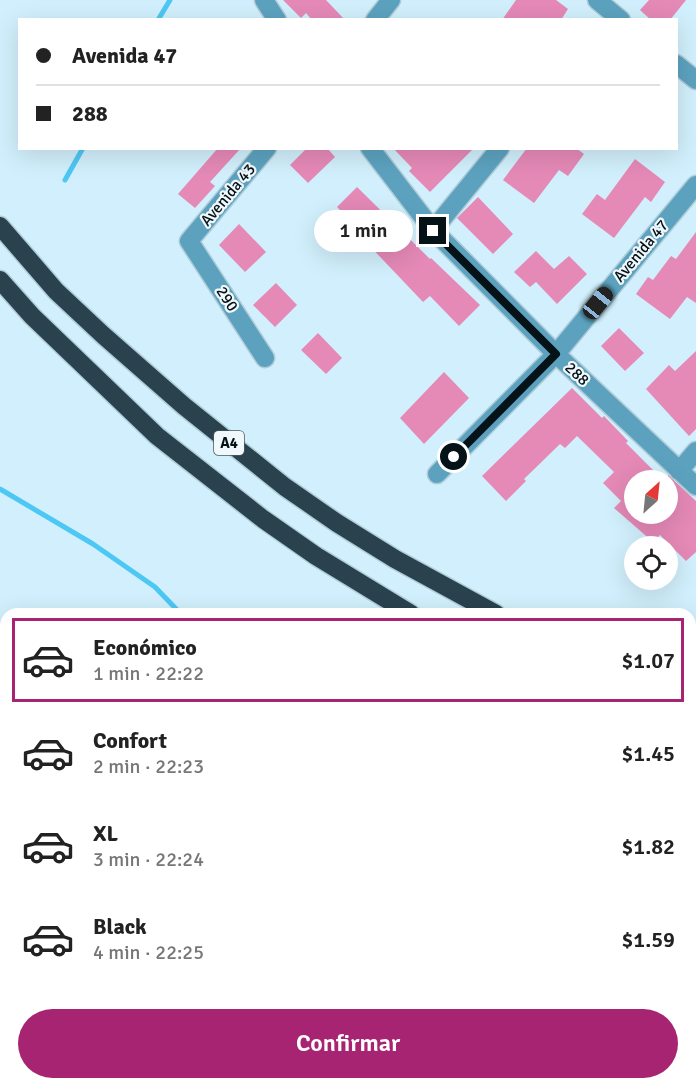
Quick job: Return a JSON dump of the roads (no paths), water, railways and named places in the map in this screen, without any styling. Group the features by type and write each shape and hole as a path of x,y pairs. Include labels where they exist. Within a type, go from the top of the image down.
{"highway":[{"name":"A4","path":"0,226 56,291 103,335 184,406 276,480 337,523 395,559 484,608"},
{"name":"A4","path":"0,280 32,316 157,436 263,519 316,556 401,608"}],"street":[{"path":"264,0 276,18"},
{"path":"377,18 391,0"},
{"path":"597,0 616,13"},
{"path":"678,66 696,80"},
{"name":"Avenida 43","path":"189,241 265,150"},
{"name":"288","path":"372,150 433,231 556,354 696,486"},
{"path":"433,231 498,150"},
{"name":"Avenida 47","path":"437,474 556,354 696,185"},
{"name":"290","path":"189,241 265,358"},
{"path":"680,471 696,451"}],"waterway":[{"path":"159,18 170,0"},
{"path":"65,180 82,150"},
{"path":"0,489 93,544 155,587 175,608"}]}
